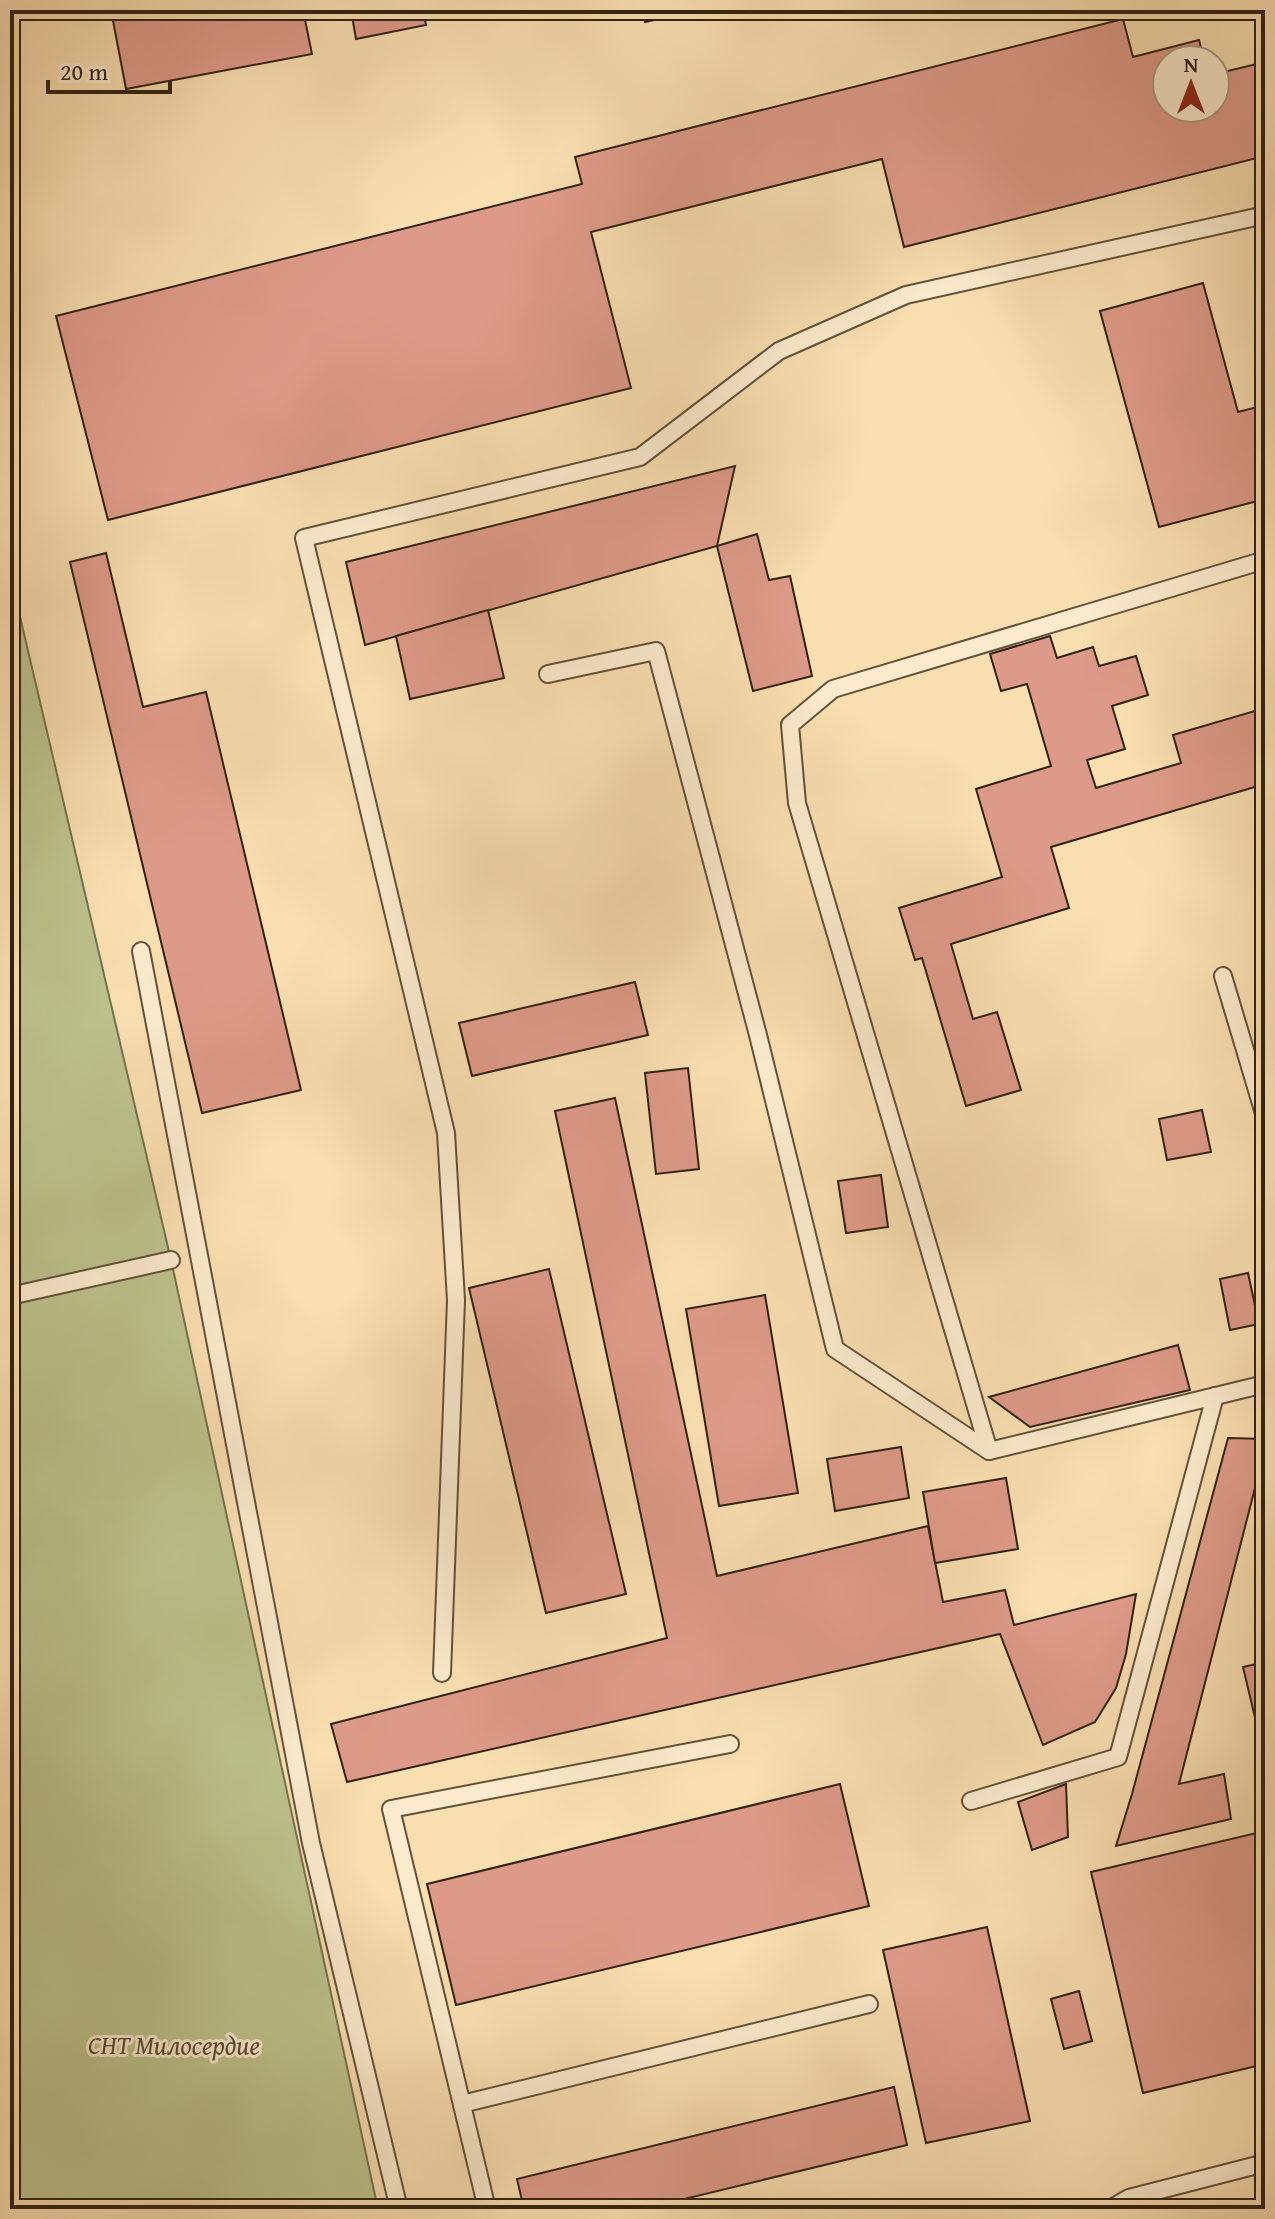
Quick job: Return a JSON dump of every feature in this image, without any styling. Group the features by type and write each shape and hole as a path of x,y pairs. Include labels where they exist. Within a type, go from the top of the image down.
{"lane":[{"path":"442,1673 456,1300 446,1133 304,538 640,457 779,351 906,295 1265,215"},
{"path":"989,1451 797,803 790,725 833,689 1265,560"},
{"path":"548,674 656,651 758,1035 835,1349 989,1451 1265,1384"},
{"path":"141,951 311,1843 399,2209"},
{"path":"1223,976 1265,1117"},
{"path":"10,1296 171,1260"},
{"path":"971,1801 1118,1757 1215,1396"},
{"path":"487,2209 391,1809 730,1744"},
{"path":"462,2104 869,2004"},
{"path":"1110,2209 1129,2198 1265,2163"}],"green space":[{"name":"СНТ Милосердие","path":"10,574 171,1260 378,2209 10,2209"}],"building":[{"path":"111,10 303,10 312,54 126,89"},
{"path":"351,10 423,10 426,25 356,39"},
{"path":"643,10 699,10 645,22"},
{"path":"1123,19 1133,57 1151,52 1151,124 1231,124 1231,70 1265,62 1265,156 904,247 882,159 591,232 631,388 108,520 56,316 582,184 575,157"},
{"path":"1203,283 1238,412 1265,405 1265,499 1159,527 1100,311"},
{"path":"735,466 717,546 365,645 346,562"},
{"path":"757,534 769,580 790,576 812,676 753,691 717,546"},
{"path":"106,553 143,707 206,692 301,1090 202,1113 70,562"},
{"path":"488,610 504,678 410,699 396,636"},
{"path":"1050,636 1057,658 1093,647 1099,666 1136,656 1148,695 1112,706 1125,749 1087,760 1096,788 1181,763 1173,735 1265,708 1265,784 1051,847 1069,908 951,944 973,1019 997,1012 1021,1090 966,1106 922,958 915,960 899,908 1002,877 976,789 1051,766 1027,684 1001,691 990,654"},
{"path":"635,982 648,1035 472,1076 459,1023"},
{"path":"688,1068 699,1169 656,1174 645,1073"},
{"path":"615,1098 717,1576 928,1526 943,1602 1005,1590 1014,1625 1136,1594 1126,1654 1116,1688 1095,1722 1043,1745 1000,1634 347,1782 331,1724 667,1638 555,1111"},
{"path":"1202,1110 1211,1152 1167,1160 1159,1119"},
{"path":"881,1175 888,1227 846,1233 838,1181"},
{"path":"549,1269 626,1594 546,1613 469,1288"},
{"path":"1248,1273 1259,1324 1230,1330 1220,1279"},
{"path":"765,1295 798,1493 719,1506 686,1309"},
{"path":"1178,1345 1190,1390 1030,1427 989,1397"},
{"path":"1228,1438 1265,1439 1265,1449 1179,1784 1224,1774 1231,1819 1116,1846 1132,1794"},
{"path":"901,1447 909,1498 835,1511 827,1459"},
{"path":"1006,1478 1018,1549 935,1563 923,1492"},
{"path":"1265,1662 1265,1760 1243,1667"},
{"path":"840,1784 869,1906 456,2005 427,1884"},
{"path":"1066,1784 1068,1837 1032,1850 1018,1802"},
{"path":"1265,1831 1265,2064 1143,2093 1091,1872"},
{"path":"987,1927 1030,2121 926,2143 883,1950"},
{"path":"1079,1991 1092,2041 1064,2049 1051,1999"},
{"path":"894,2087 907,2145 643,2209 524,2209 517,2179"}]}
